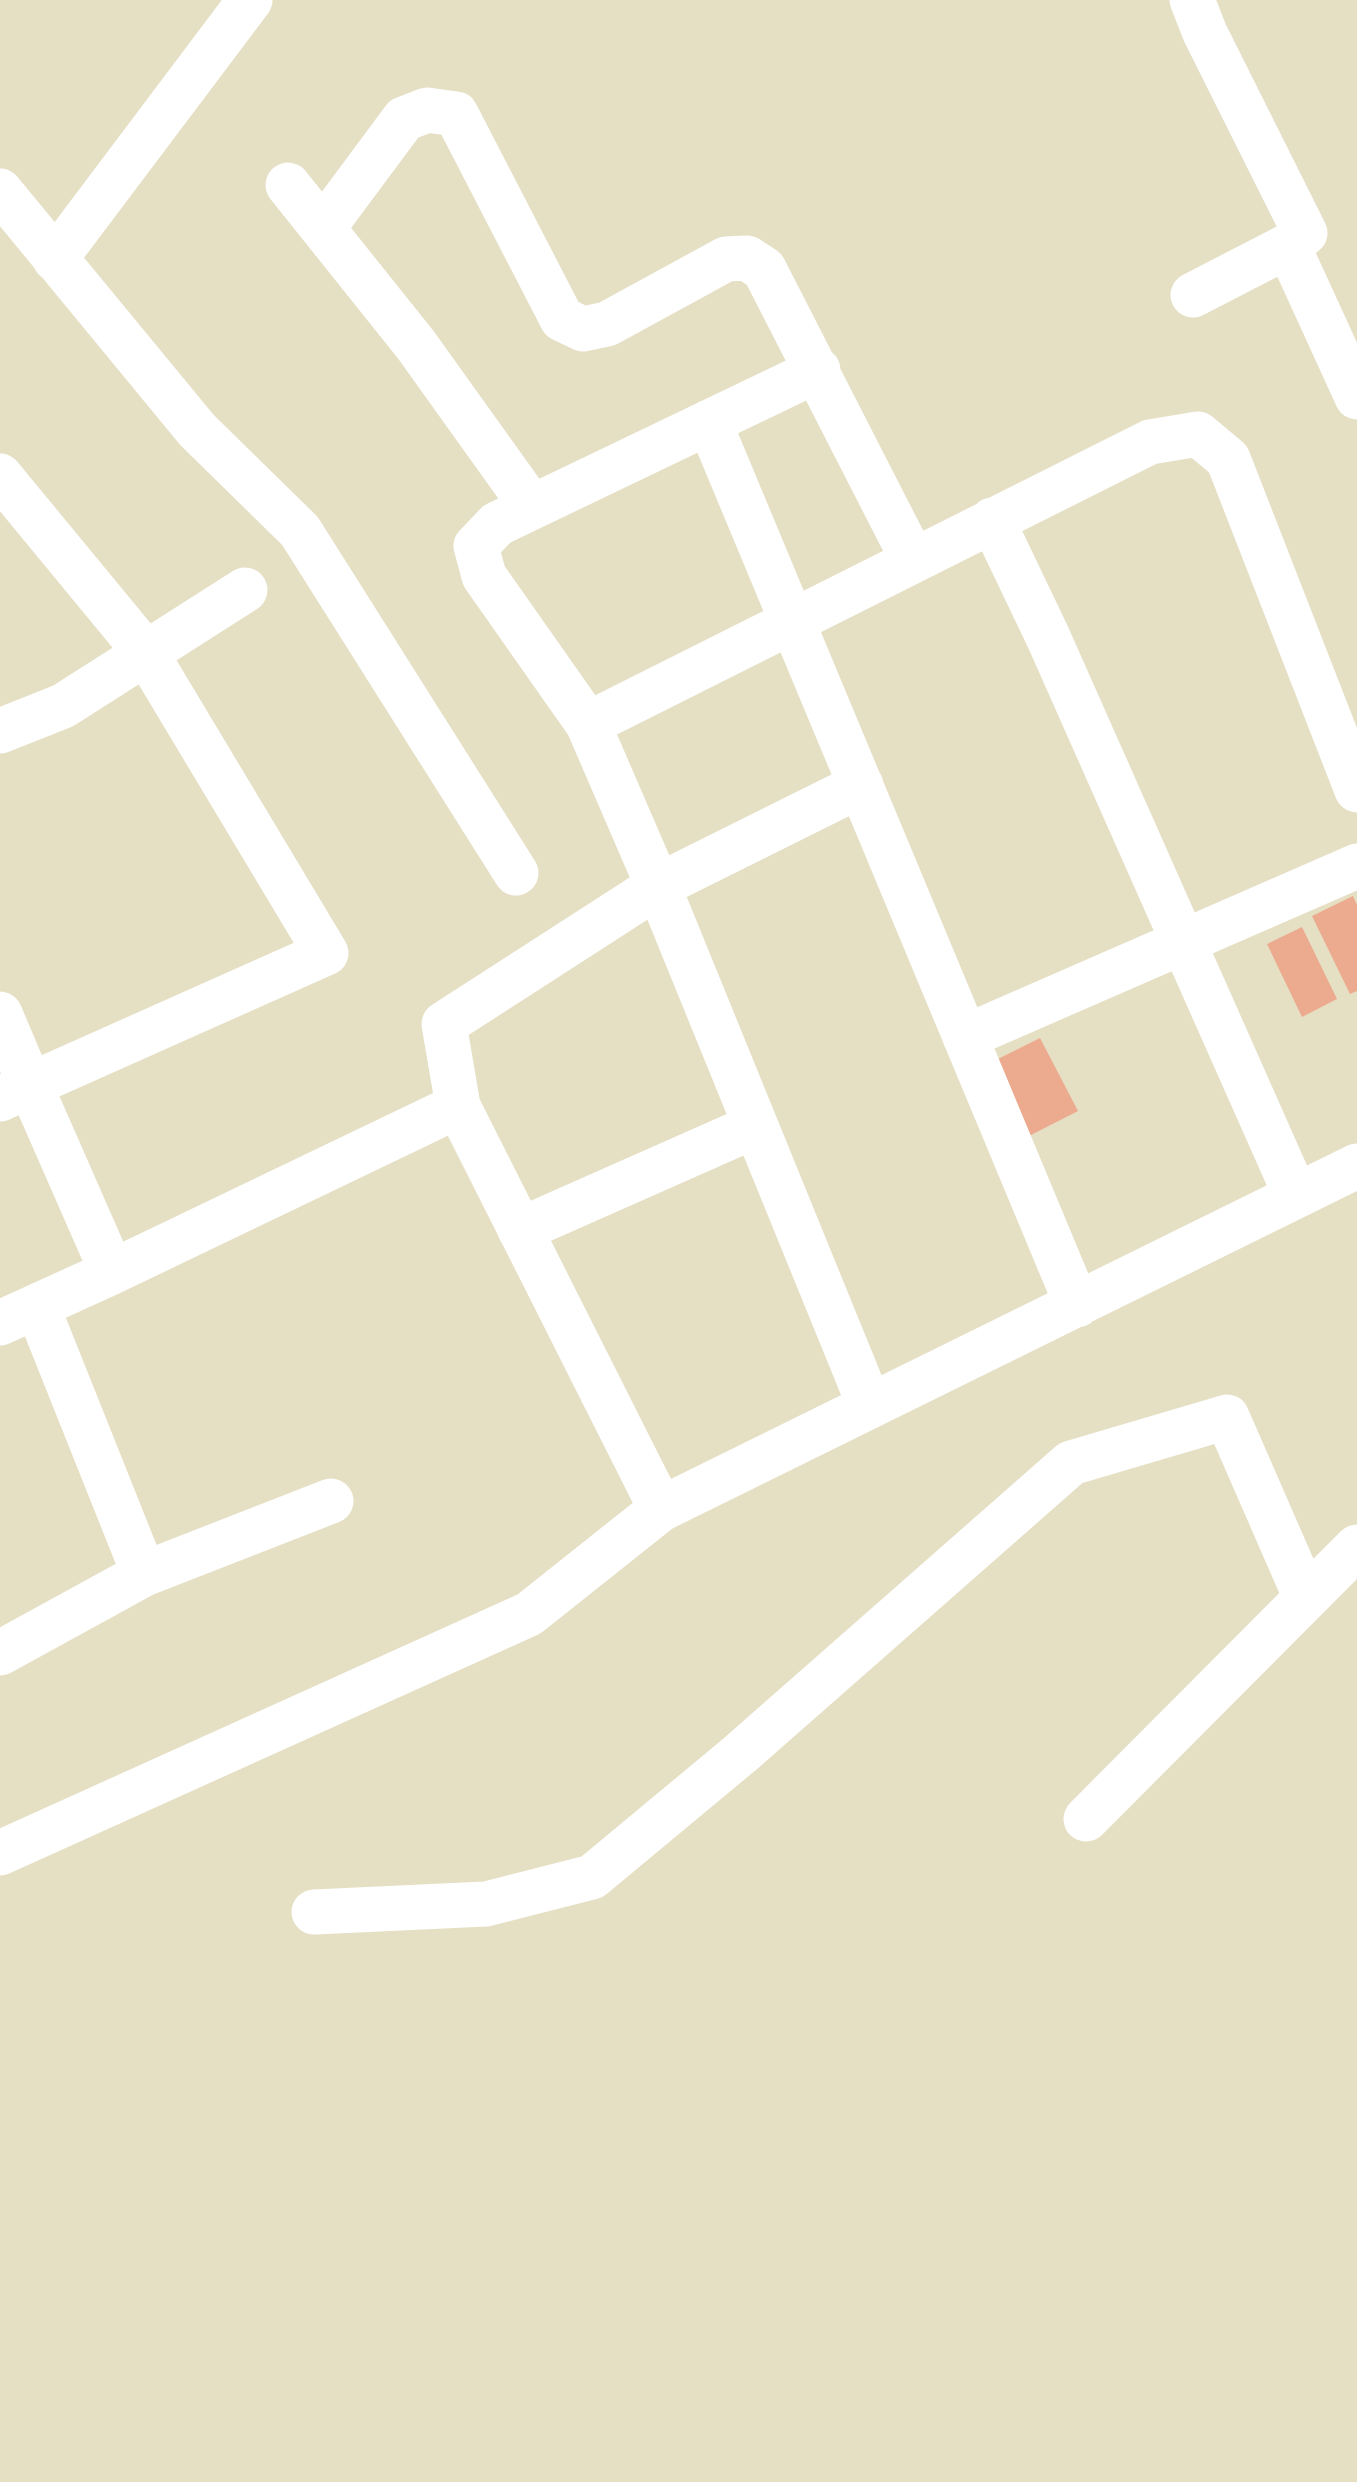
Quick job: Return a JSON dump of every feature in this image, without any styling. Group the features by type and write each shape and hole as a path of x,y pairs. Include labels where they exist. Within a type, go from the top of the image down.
{"street":[{"path":"55,259 250,0"},
{"path":"1192,0 1305,233 1193,296"},
{"path":"322,228 404,120 426,110 456,114 562,319 583,329 607,324 726,259 747,258 764,269 913,560"},
{"path":"288,185 416,345 532,507"},
{"path":"0,191 197,430 300,531 516,873"},
{"path":"1288,246 1357,397"},
{"path":"818,370 497,524 476,546 484,576 588,724 869,1404"},
{"path":"709,422 1077,1305"},
{"path":"588,724 1150,442 1198,434 1228,459 1357,790"},
{"path":"0,476 146,653 326,953 15,1092"},
{"path":"992,520 1048,637 1296,1196"},
{"path":"0,731 63,706 245,590"},
{"path":"661,1510 458,1106 444,1024 658,886 861,785"},
{"path":"966,1037 1357,866"},
{"path":"0,1014 15,1092 112,1272"},
{"path":"144,1574 18,1314 458,1106"},
{"path":"520,1230 755,1126"},
{"path":"0,1853 530,1614 661,1510 1357,1166"},
{"path":"314,1912 486,1904 592,1878 740,1754 1071,1463 1227,1417 1306,1598"},
{"path":"0,1653 144,1574 332,1501"},
{"path":"1086,1818 1357,1547"}],"building":[{"path":"1353,896 1357,905 1357,991 1350,994 1312,916"},
{"path":"1302,927 1337,999 1302,1017 1267,944"},
{"path":"1040,1038 1078,1111 1029,1136 990,1063"}]}
